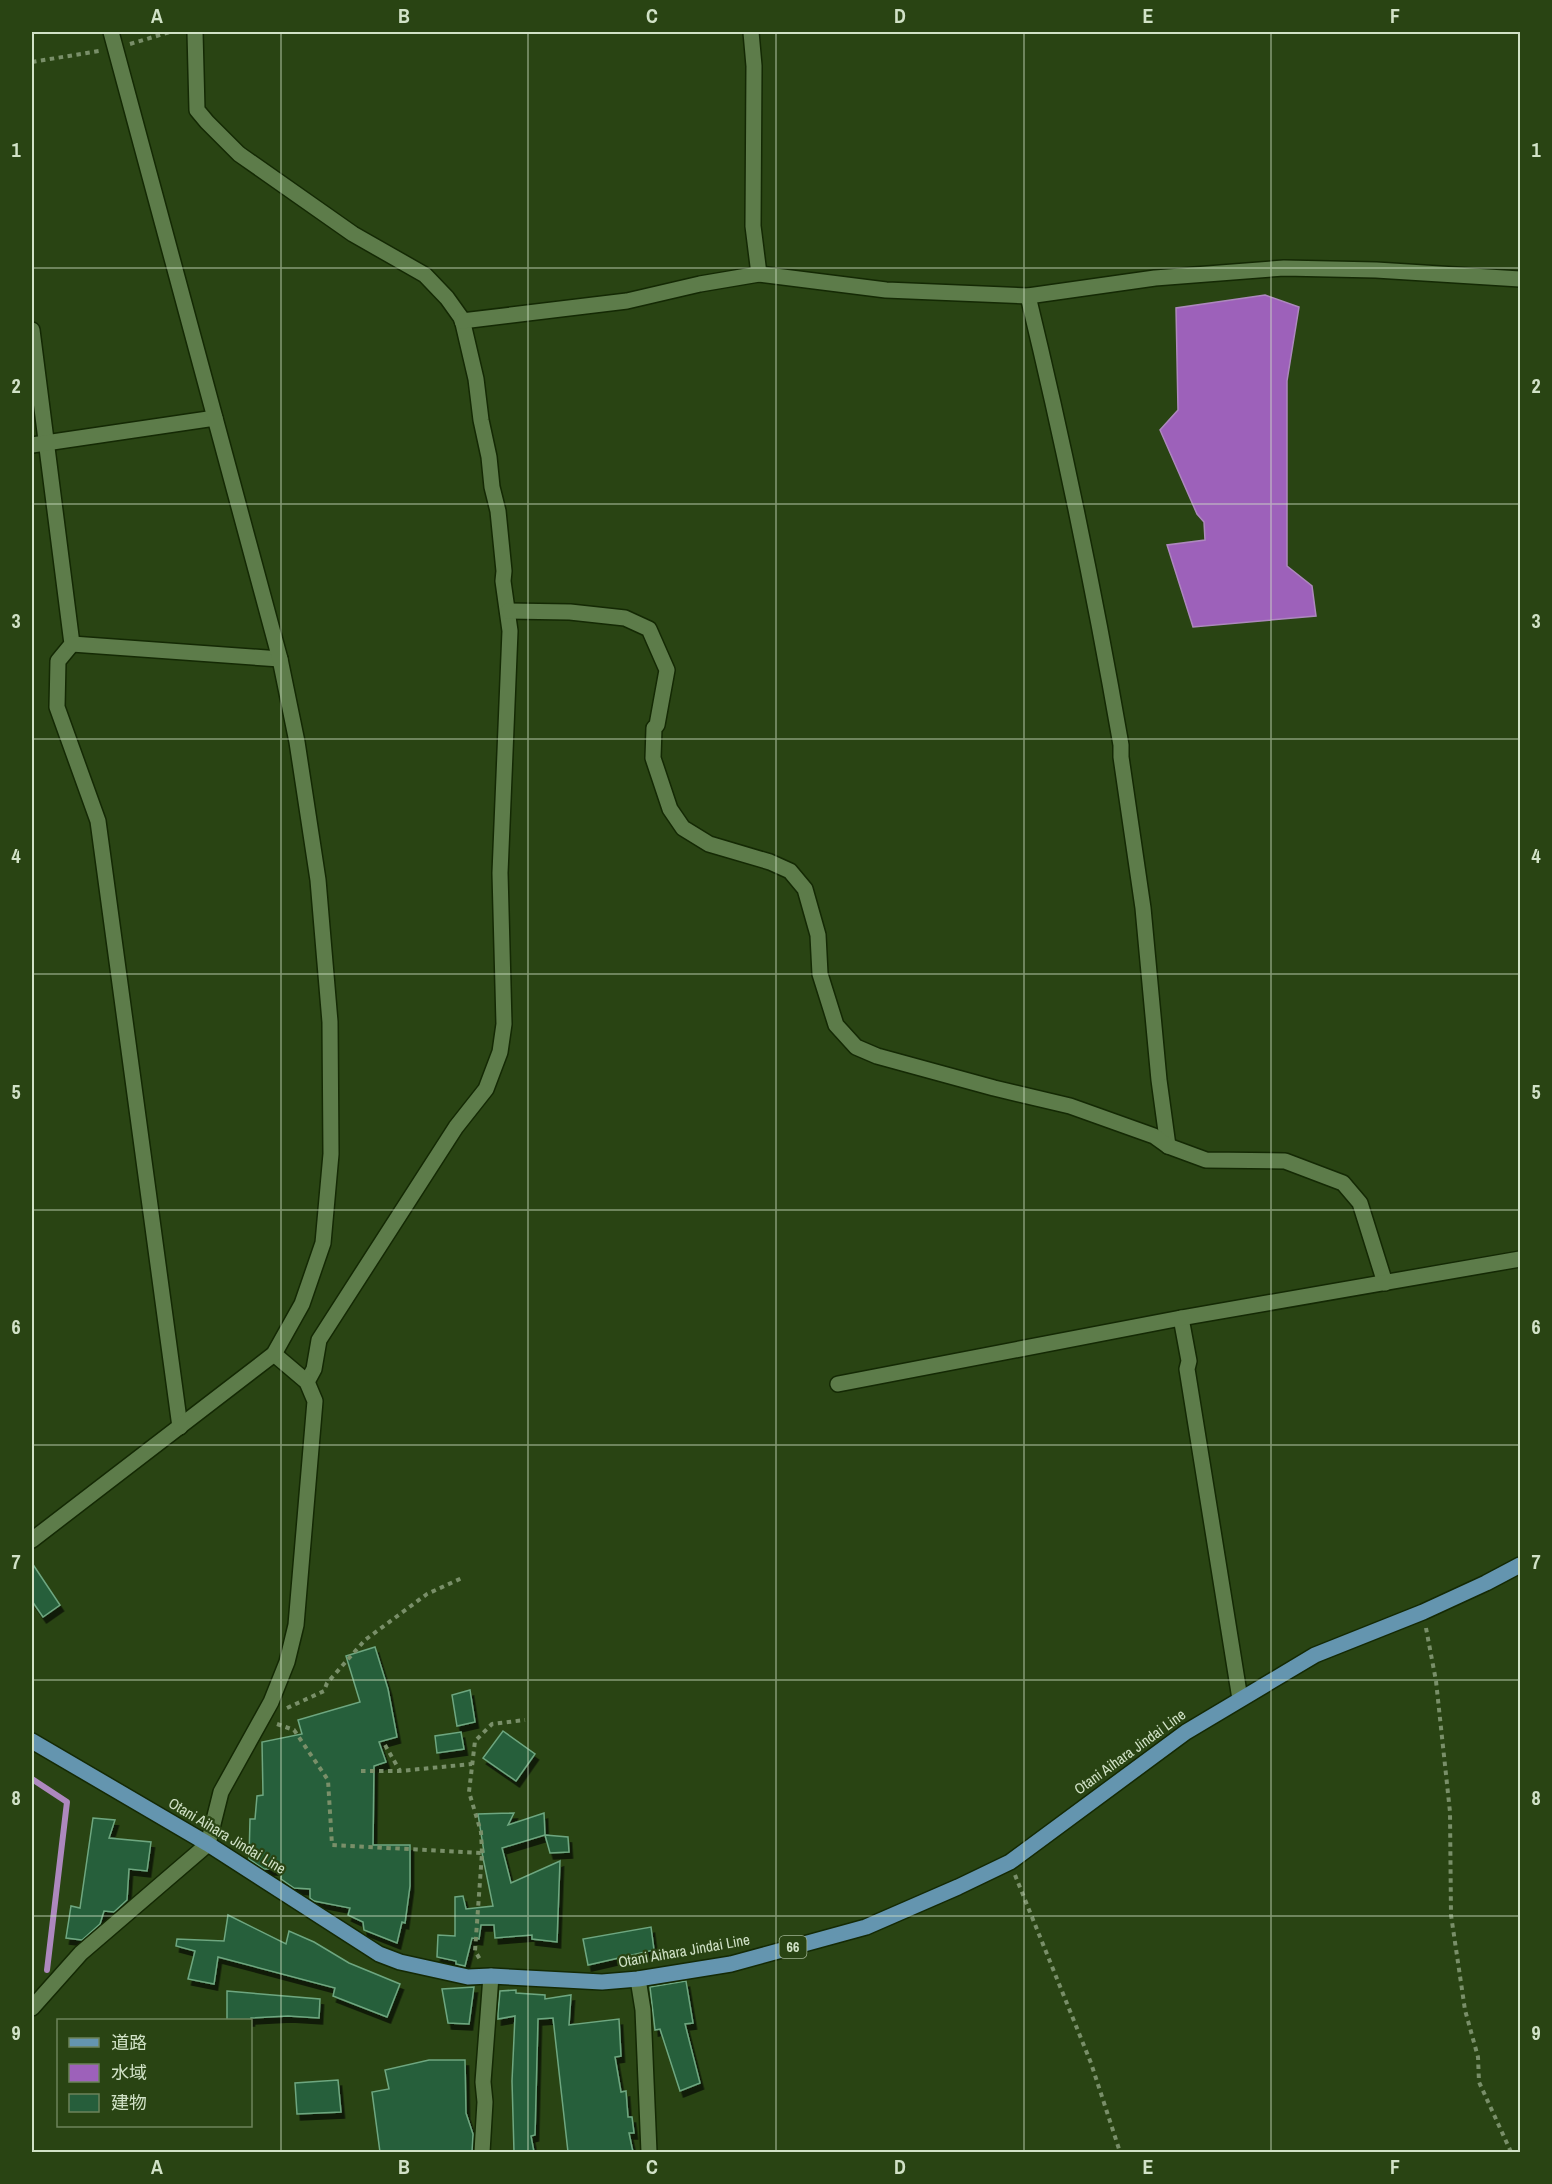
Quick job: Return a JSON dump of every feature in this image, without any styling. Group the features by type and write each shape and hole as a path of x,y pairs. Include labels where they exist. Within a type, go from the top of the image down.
{"main road":[{"name":"Otani Aihara Jindai Line","path":"32,1741 208,1844 379,1954 400,1962 468,1977 491,1976 602,1982 638,1979 731,1964 866,1927 958,1887 1010,1862 1186,1732 1315,1655 1423,1612 1521,1564"}],"street":[{"path":"32,1540 274,1354 302,1304 323,1243 331,1154 330,1022 318,880 297,742 280,659 111,32"},
{"path":"195,32 197,110 207,122 239,154 353,234 425,275 447,298 462,321 476,379 492,487 498,511 503,581 510,632 500,873 504,1024 500,1052 486,1089 456,1127 319,1340 314,1369 307,1382"},
{"path":"751,32 754,66 753,226 759,274"},
{"path":"462,321 627,301 700,284 759,274 886,290 1028,296 1155,278 1284,268 1376,270 1521,279"},
{"path":"1028,296 1050,387 1100,623 1121,745 1143,908 1159,1080 1168,1146"},
{"path":"32,330 39,444 72,644 58,661 57,707 98,821 180,1427"},
{"path":"39,444 215,418"},
{"path":"508,611 570,612 625,618 649,629 667,670 657,725 654,728 653,758 670,809 683,828 709,844 770,862 790,871 805,889 818,935 820,974 836,1025 856,1047 877,1056 1070,1106 1154,1136 1168,1146 1206,1160 1285,1161 1343,1183 1359,1203 1384,1283"},
{"path":"72,644 280,659"},
{"path":"838,1384 1181,1318 1521,1259"},
{"path":"1181,1318 1240,1700"},
{"path":"32,2008 81,1953 208,1844 221,1792 262,1720 287,1662 296,1625 315,1401 307,1382 274,1354"},
{"path":"482,2152 485,2102 483,2082 491,1976"},
{"path":"638,1979 644,2010 649,2152"}],"path":[{"path":"32,62 115,49 170,32"},
{"path":"262,1720 324,1691 327,1683 365,1640 427,1593 462,1578"},
{"path":"1423,1612 1436,1681 1450,1812 1451,1915 1465,2010 1478,2057 1479,2082 1511,2152"},
{"path":"491,1976 475,1951 482,1853 481,1832 469,1792 475,1741 492,1724 525,1720"},
{"path":"294,1730 328,1780 332,1845 482,1853"},
{"path":"385,1745 400,1772"},
{"path":"362,1771 400,1772 472,1764"},
{"path":"1010,1862 1091,2063 1120,2152"}],"water":[{"path":"1265,295 1299,307 1287,381 1287,566 1312,586 1316,616 1193,627 1167,545 1205,540 1204,522 1197,514 1160,430 1178,410 1176,308"}],"building":[{"path":"32,1563 60,1605 43,1617 32,1601"},
{"path":"375,1647 388,1689 397,1737 379,1742 386,1762 374,1766 373,1845 410,1845 410,1886 405,1923 402,1922 397,1943 364,1930 363,1922 348,1915 350,1908 314,1901 310,1898 310,1889 294,1888 281,1879 282,1869 264,1869 249,1859 250,1819 255,1819 257,1796 263,1795 262,1742 302,1734 298,1720 360,1702 346,1656"},
{"path":"470,1690 475,1722 457,1726 452,1695"},
{"path":"503,1731 535,1754 516,1781 483,1758"},
{"path":"461,1732 464,1749 437,1753 435,1736"},
{"path":"514,1813 508,1825 544,1813 545,1835 502,1848 511,1883 560,1861 557,1942 532,1939 532,1935 495,1938 494,1925 481,1925 479,1939 472,1938 465,1966 456,1964 456,1961 437,1957 438,1935 455,1936 455,1897 463,1896 466,1909 493,1906 482,1853 484,1852 478,1814"},
{"path":"93,1818 115,1820 109,1838 151,1842 147,1871 129,1869 127,1900 114,1912 104,1911 100,1924 82,1940 66,1938 71,1906 80,1908"},
{"path":"545,1835 568,1837 569,1852 550,1853"},
{"path":"228,1915 286,1944 289,1931 314,1942 349,1963 400,1984 387,2017 333,1996 335,1988 218,1957 214,1984 188,1979 195,1951 176,1946 177,1939 224,1941"},
{"path":"651,1927 654,1950 588,1965 583,1939"},
{"path":"686,1981 693,2023 685,2024 700,2083 680,2091 660,2029 655,2030 650,1987"},
{"path":"474,1987 469,2024 448,2023 442,1989"},
{"path":"516,1990 516,1993 545,1995 545,1999 571,1995 569,2025 619,2019 621,2056 615,2057 621,2092 626,2091 628,2117 632,2117 634,2133 629,2133 633,2152 568,2152 553,2018 538,2019 535,2135 531,2136 534,2152 514,2152 512,2081 515,2016 498,2019 498,2013 500,1991"},
{"path":"227,1991 320,1999 319,2018 288,2016 227,2019"},
{"path":"429,2060 465,2060 466,2113 473,2134 472,2152 380,2152 372,2092 389,2089 385,2070"},
{"path":"338,2080 341,2112 297,2114 295,2083"}],"waterway":[{"path":"32,1779 67,1802 47,1970"}]}
